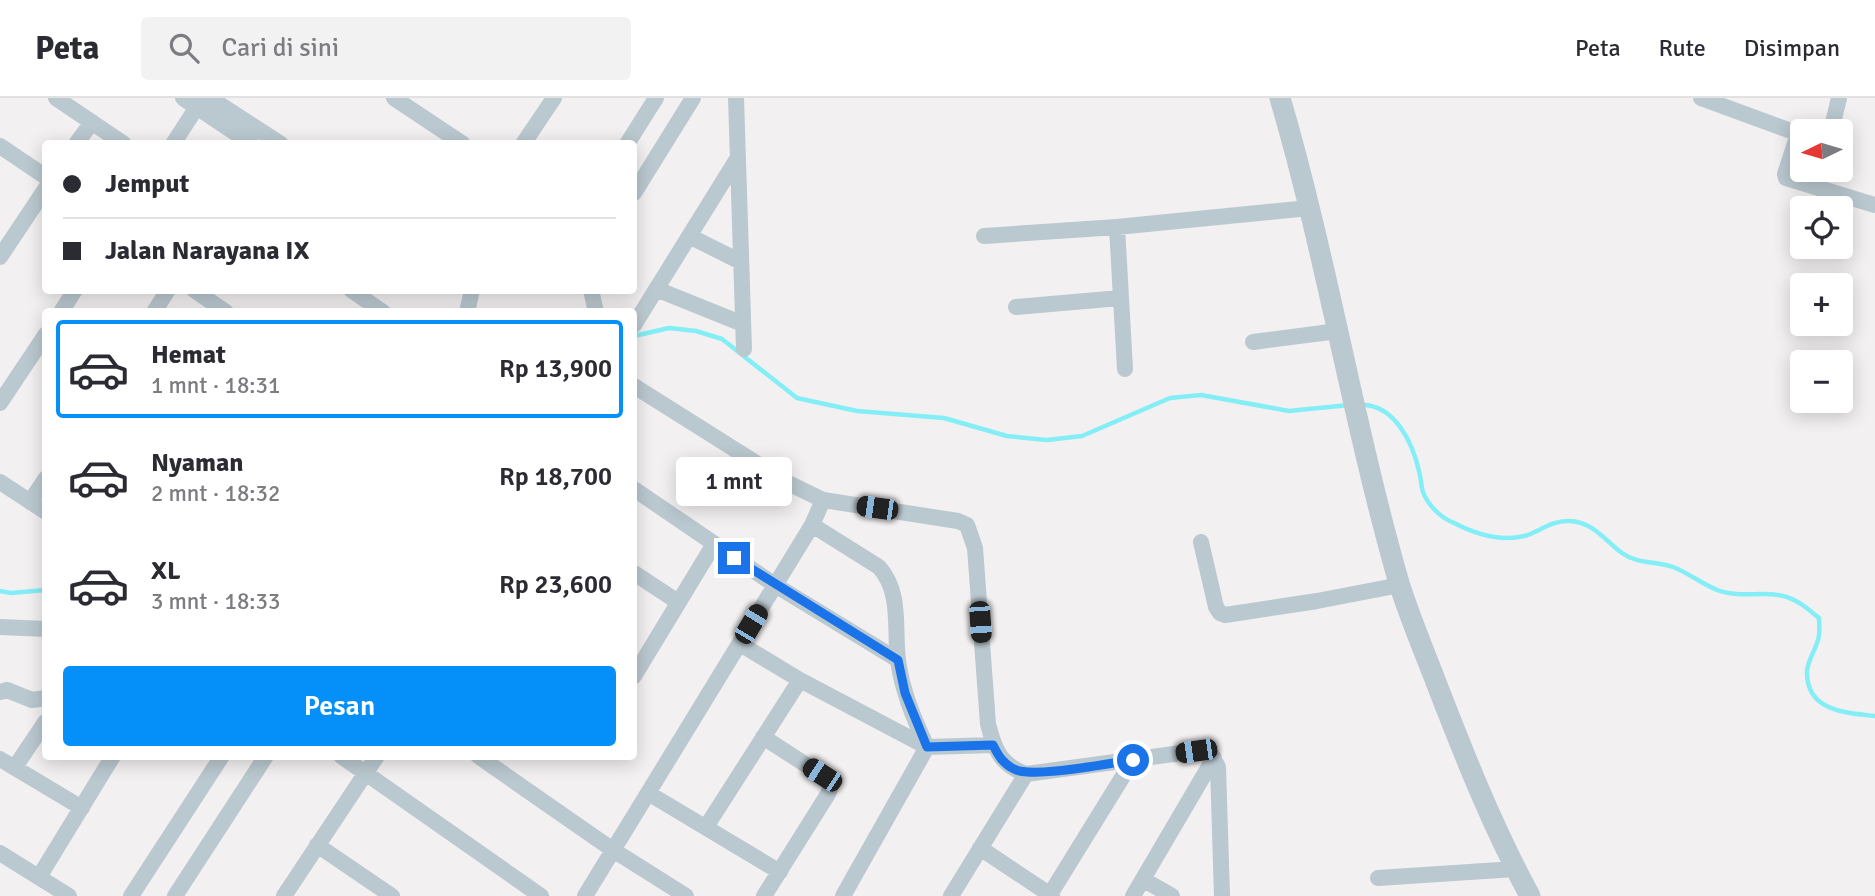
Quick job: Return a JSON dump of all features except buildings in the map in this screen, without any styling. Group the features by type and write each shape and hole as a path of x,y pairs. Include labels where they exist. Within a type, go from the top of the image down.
{"street":[{"path":"56,98 118,140"},
{"path":"183,98 203,101 274,140"},
{"path":"394,98 457,140"},
{"path":"630,140 656,98"},
{"path":"637,188 694,98"},
{"path":"736,98 744,349"},
{"path":"1280,98 1310,208 1400,584 1458,741 1515,869 1530,896"},
{"path":"1701,98 1790,130"},
{"path":"1834,119 1839,98"},
{"path":"525,140 547,100"},
{"path":"176,140 203,101"},
{"path":"203,101 247,140"},
{"path":"79,140 92,122"},
{"path":"0,146 42,174"},
{"path":"637,320 737,159"},
{"path":"1790,159 1784,174 1790,179"},
{"path":"1799,182 1875,205"},
{"path":"0,257 42,194"},
{"path":"984,236 1118,227 1310,208"},
{"path":"1118,227 1125,369"},
{"path":"689,236 741,262"},
{"path":"656,289 743,324"},
{"path":"200,294 220,308"},
{"path":"357,294 377,308"},
{"path":"1016,307 1120,298"},
{"path":"1253,342 1338,331"},
{"path":"0,403 42,340"},
{"path":"637,388 788,483 823,500 958,521 970,529 975,548 985,696 993,745 1001,759 1026,774 1196,751 1214,758 1219,778 1222,896"},
{"path":"0,482 42,510"},
{"path":"30,502 42,484"},
{"path":"637,491 775,585 898,660"},
{"path":"585,896 812,525 823,500"},
{"path":"812,525 879,567 887,575 895,600 898,660 905,693 927,747"},
{"path":"1201,542 1216,607 1225,615 1317,601 1400,584"},
{"path":"639,654 678,602 714,544"},
{"path":"637,575 678,602"},
{"path":"0,627 42,629"},
{"path":"740,644 800,680 927,747 993,745"},
{"path":"706,827 800,680"},
{"path":"0,692 7,690 32,700 42,699"},
{"path":"15,767 42,727"},
{"path":"763,737 828,779 831,786 764,896"},
{"path":"843,896 927,747"},
{"path":"1133,896 1214,758"},
{"path":"0,759 82,808"},
{"path":"39,877 111,760"},
{"path":"131,896 219,760"},
{"path":"175,896 263,760"},
{"path":"347,760 541,896"},
{"path":"284,896 374,760"},
{"path":"484,760 613,850 686,896"},
{"path":"981,848 1050,896 1133,760"},
{"path":"950,896 1026,774"},
{"path":"648,793 780,872"},
{"path":"317,845 381,893"},
{"path":"0,853 69,896"},
{"path":"1378,878 1515,869"},
{"path":"1143,880 1172,896"}],"waterway":[{"path":"637,335 669,328 696,331 722,339 797,398 857,411 944,418 1007,436 1047,440 1082,436 1170,398 1201,395 1289,411 1349,405"},
{"path":"1361,405 1373,406 1393,418 1412,449 1423,492 1428,501 1443,517 1460,526 1487,535 1515,538 1557,522 1578,522 1592,528 1628,557 1673,567 1720,591 1775,595 1798,602 1819,618 1818,639 1807,671 1808,684 1813,694 1820,702 1840,711 1875,716"},
{"path":"0,591 11,593 42,590"}],"route":[{"path":"734,558 898,660 905,693 927,747 993,745 1007,765 1026,774 1133,760"}]}
